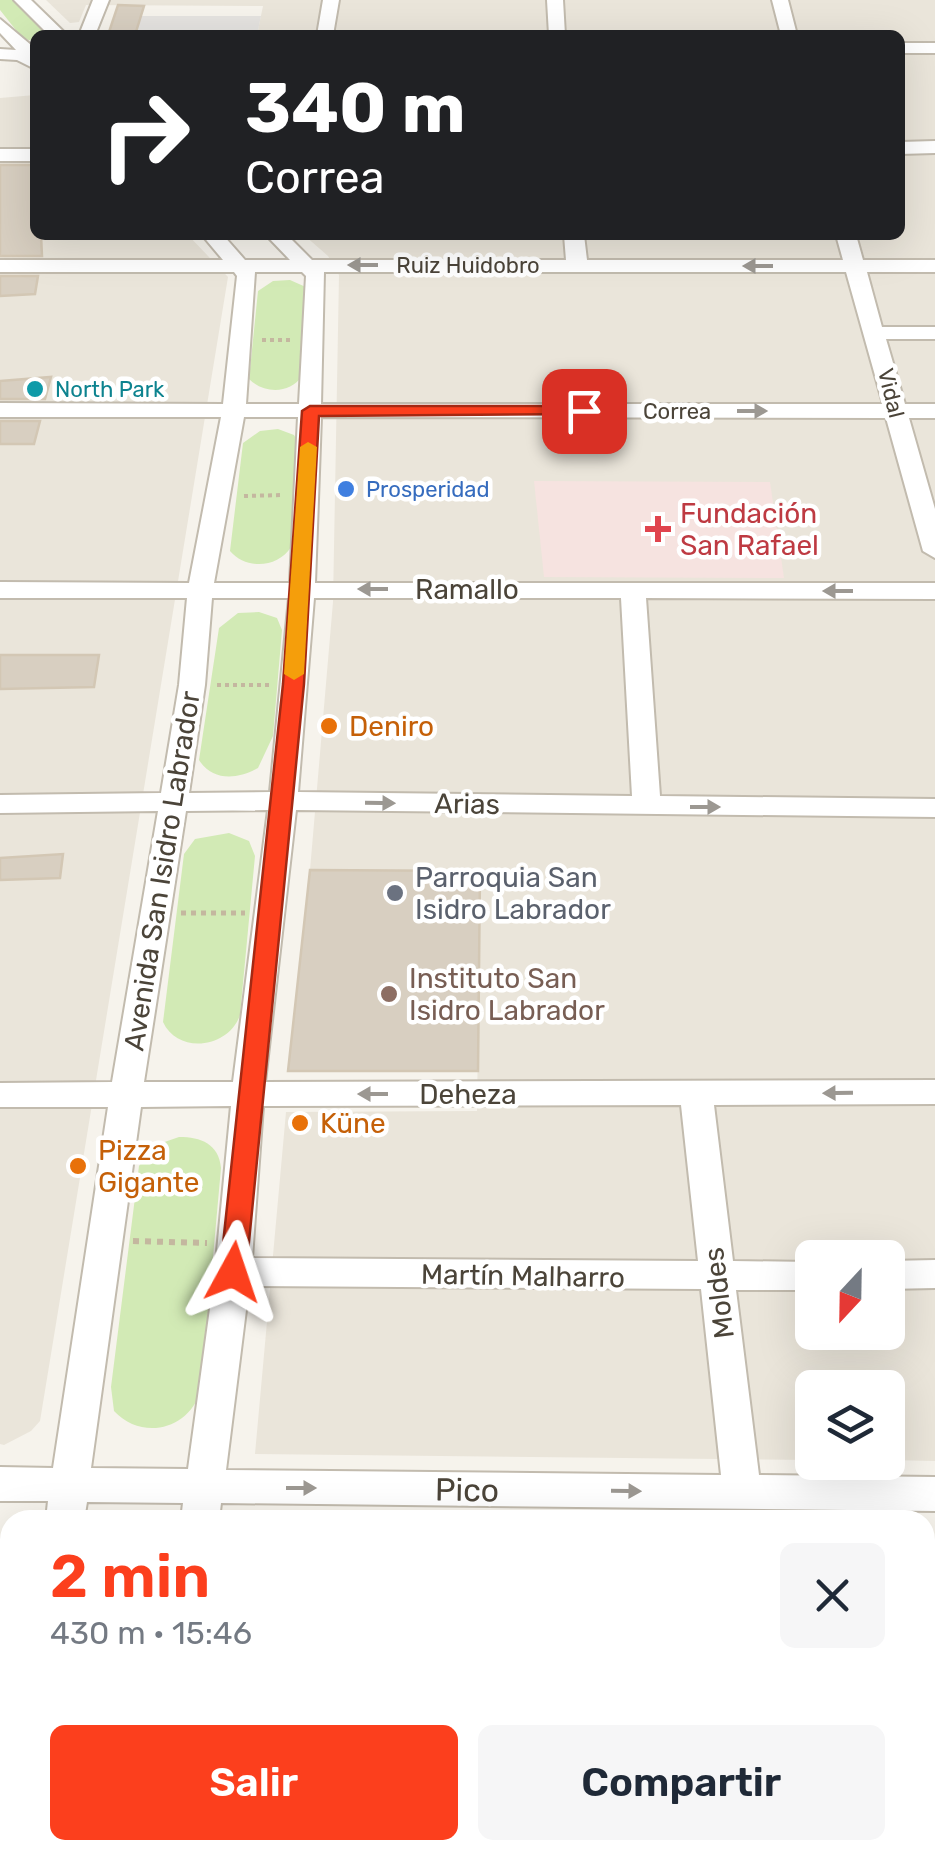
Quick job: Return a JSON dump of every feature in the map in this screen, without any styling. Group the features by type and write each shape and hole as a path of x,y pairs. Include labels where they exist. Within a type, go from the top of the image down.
{"street":[{"path":"22,0 54,30"},
{"path":"89,30 101,0"},
{"path":"326,30 330,0"},
{"path":"555,0 558,30"},
{"path":"780,0 788,30"},
{"path":"0,24 30,52"},
{"path":"905,48 935,48"},
{"path":"0,52 30,54"},
{"path":"905,148 935,147"},
{"path":"0,155 30,155"},
{"path":"217,240 241,266"},
{"path":"202,1504 234,1258 302,589 316,276 281,240"},
{"path":"574,240 577,265"},
{"name":"Vidal","path":"848,240 935,551"},
{"name":"Ruiz Huidobro","path":"0,266 935,266"},
{"name":"Avenida San Isidro Labrador","path":"67,1503 104,1240 192,685 200,591 234,410 246,275 241,266"},
{"path":"876,333 935,333"},
{"name":"Correa","path":"0,410 935,411"},
{"name":"Ramallo","path":"0,590 935,592"},
{"path":"633,590 647,807"},
{"name":"Arias","path":"0,804 283,801 935,808"},
{"name":"Deheza","path":"0,1094 935,1092"},
{"name":"Moldes","path":"696,1094 742,1492"},
{"name":"Martín Malharro","path":"234,1258 717,1278 795,1276"},
{"path":"905,1275 935,1274"},
{"name":"Pico","path":"0,1484 67,1503 202,1504 742,1492 935,1494"}],"path":[{"path":"242,340 314,340"},
{"path":"218,497 306,495"},
{"path":"192,685 294,684"},
{"path":"154,913 268,913"},
{"path":"104,1240 234,1258"}],"shaded area":[{"path":"46,0 935,0 935,1461 905,1460 905,1370 795,1370 795,1460 255,1454 286,1112 477,1111 480,871 310,870 333,602 339,275 328,256 310,240 905,240 905,30 258,30 263,6 86,5 79,22 70,23"},
{"path":"141,16 261,16 258,30 137,30"},
{"path":"30,95 30,240 193,240 228,277 40,1421 31,1431 4,1445 0,1444 0,98"},
{"name":"Fundación San Rafael","path":"534,481 770,482 784,578 544,577"}],"green space":[{"path":"0,0 13,0 43,30 30,30 30,40 23,39 0,10"},
{"path":"290,280 308,288 302,376 284,389 269,389 249,379 258,291 273,281"},
{"path":"278,429 294,435 299,444 291,547 270,563 253,564 230,551 243,443 260,431"},
{"path":"259,612 277,618 282,630 273,736 258,768 242,775 218,775 199,760 219,628 238,613"},
{"path":"229,833 249,841 255,856 240,1015 225,1035 191,1043 170,1033 163,1022 184,854 195,839"},
{"path":"179,1137 195,1138 213,1148 221,1168 201,1390 195,1404 176,1422 151,1428 138,1426 114,1411 111,1387 139,1166 153,1146"}],"building":[{"path":"118,5 144,6 137,30 110,30"},
{"path":"0,165 30,165 30,240 41,240 42,256 0,256"},
{"path":"0,276 38,276 35,294 0,296"},
{"name":"North Park","path":"51,377 45,399 0,399 0,381"},
{"path":"0,421 40,421 34,444 0,444"},
{"path":"0,655 99,655 94,687 0,689"},
{"path":"63,854 60,878 0,880 0,858"},
{"name":"Instituto San Isidro Labrador","path":"310,870 480,871 478,1071 288,1071"}],"slow traffic":[{"path":"294,674 308,447"}],"place":[{"name":"North Park","path":"35,389"},
{"name":"Prosperidad","path":"346,489"},
{"name":"Fundación San Rafael","path":"658,529"},
{"name":"Deniro","path":"329,726"},
{"name":"Parroquia San Isidro Labrador","path":"395,893"},
{"name":"Instituto San Isidro Labrador","path":"389,994"},
{"name":"Küne","path":"300,1123"},
{"name":"Pizza Gigante","path":"78,1166"}],"route":[{"path":"233,1272 248,1093 294,684 310,411 584,411"}]}
